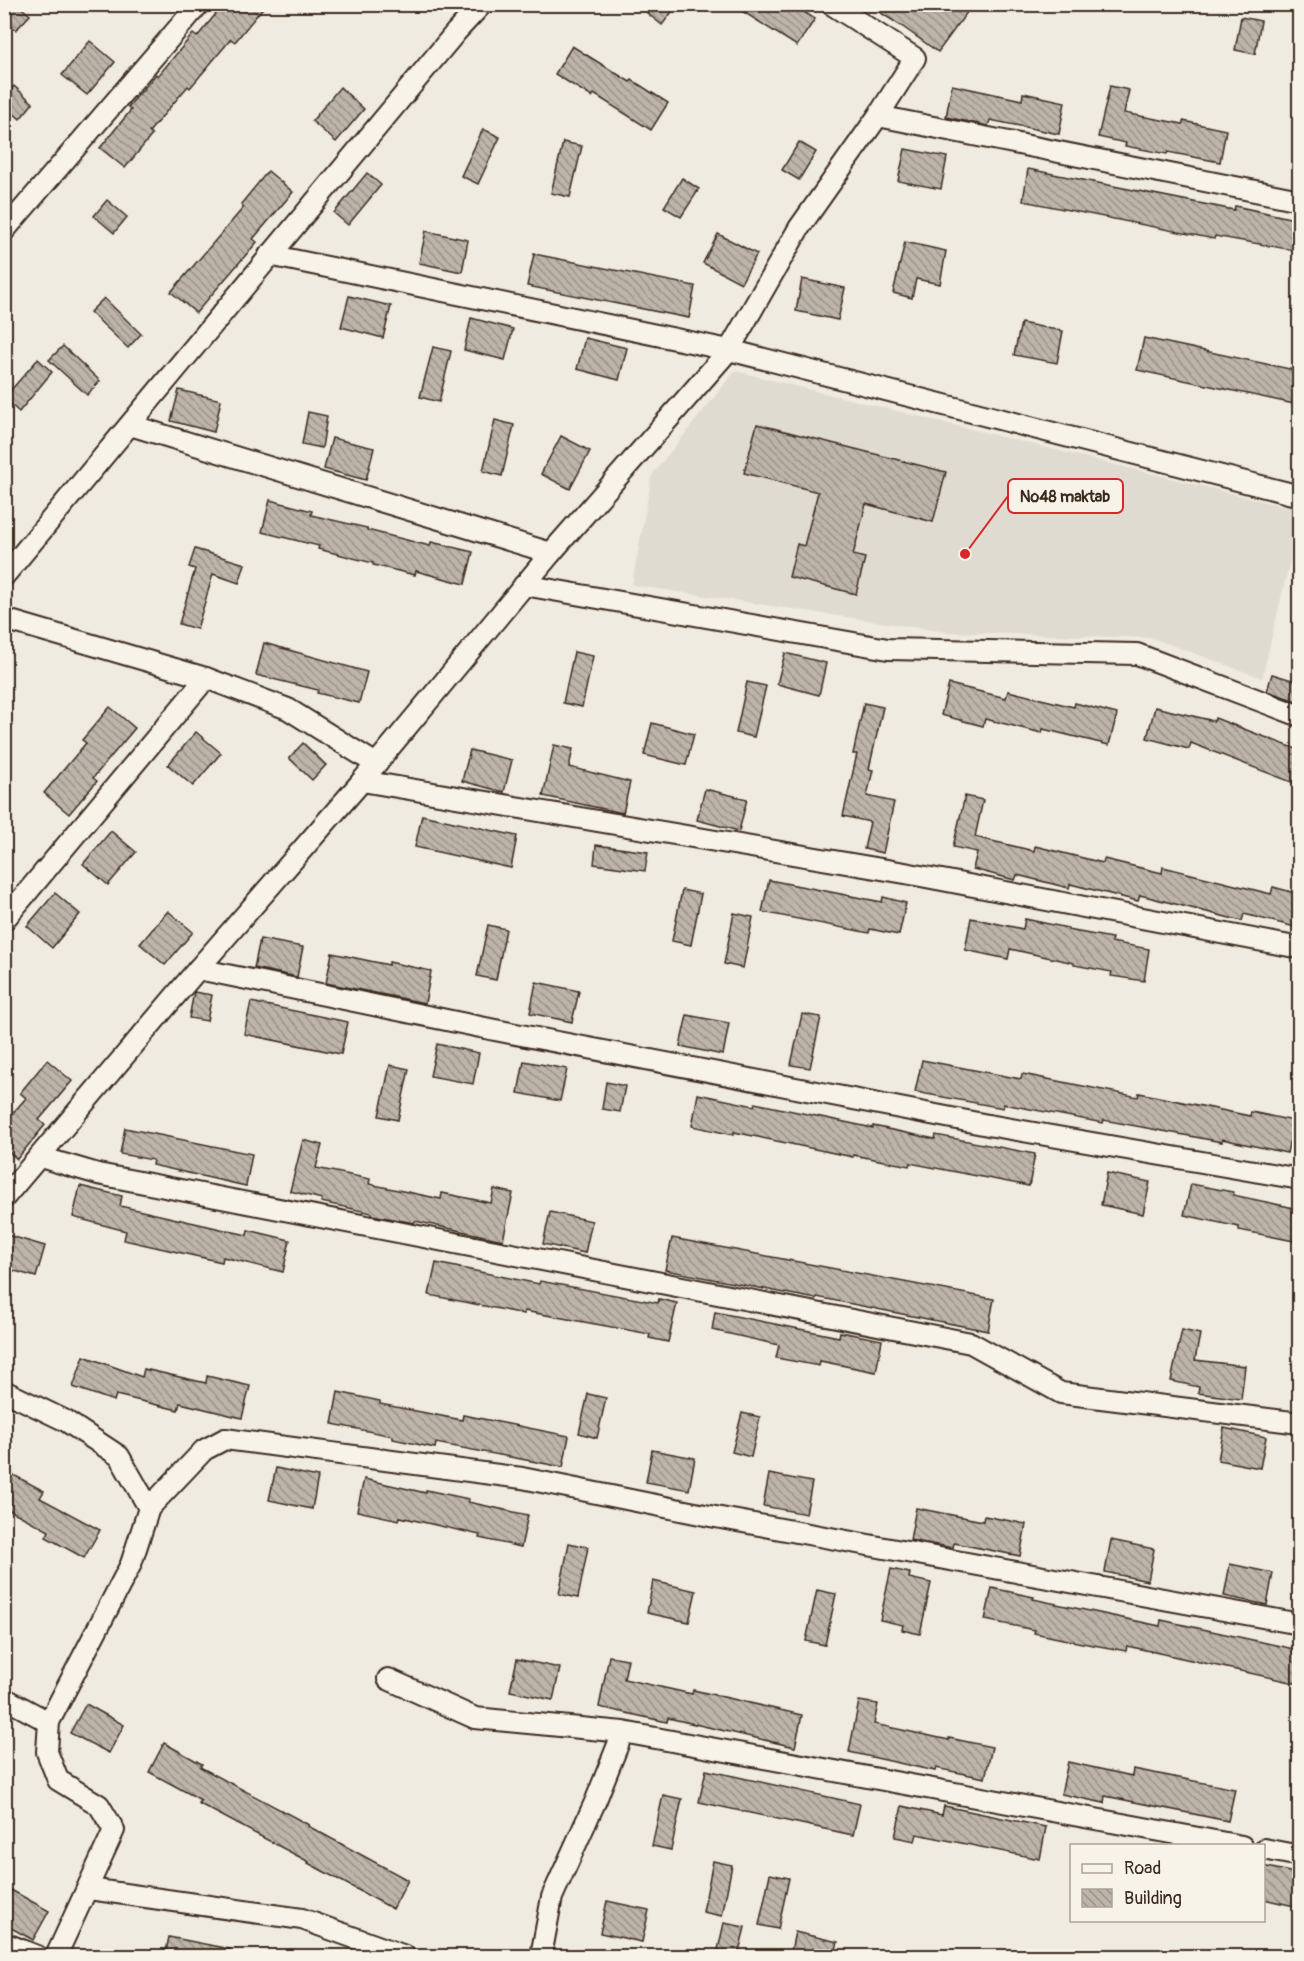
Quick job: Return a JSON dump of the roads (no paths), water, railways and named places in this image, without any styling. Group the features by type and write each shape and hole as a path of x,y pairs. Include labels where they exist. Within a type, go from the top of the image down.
{"street":[{"path":"4,231 199,4"},
{"path":"4,576 269,255 482,4"},
{"path":"4,1198 198,969 362,781 551,553 729,350 799,228 878,116 915,58 831,4"},
{"path":"878,116 1299,200"},
{"path":"269,255 729,350 1299,496"},
{"path":"130,425 551,553"},
{"path":"524,585 888,649 1137,654 1299,716"},
{"path":"4,619 206,678 288,709 376,764"},
{"path":"4,920 206,678"},
{"path":"362,781 905,873 1299,948"},
{"path":"198,969 495,1030 977,1123 1299,1179"},
{"path":"40,1157 98,1174 971,1343 1061,1393 1299,1423"},
{"path":"4,1391 66,1421 119,1456 149,1508"},
{"path":"56,1956 114,1830 99,1805 58,1780 47,1752 49,1722 131,1564 149,1508 204,1450 225,1439 522,1478 710,1516 1299,1624"},
{"path":"388,1679 474,1718 623,1732 1237,1844"},
{"path":"4,1698 49,1722"},
{"path":"542,1956 552,1897 596,1800 623,1732"},
{"path":"1265,1850 1299,1856"},
{"path":"88,1889 302,1919 405,1956"},
{"path":"4,1942 37,1956"}],"place":[{"name":"№48 maktab","path":"965,554"}]}
